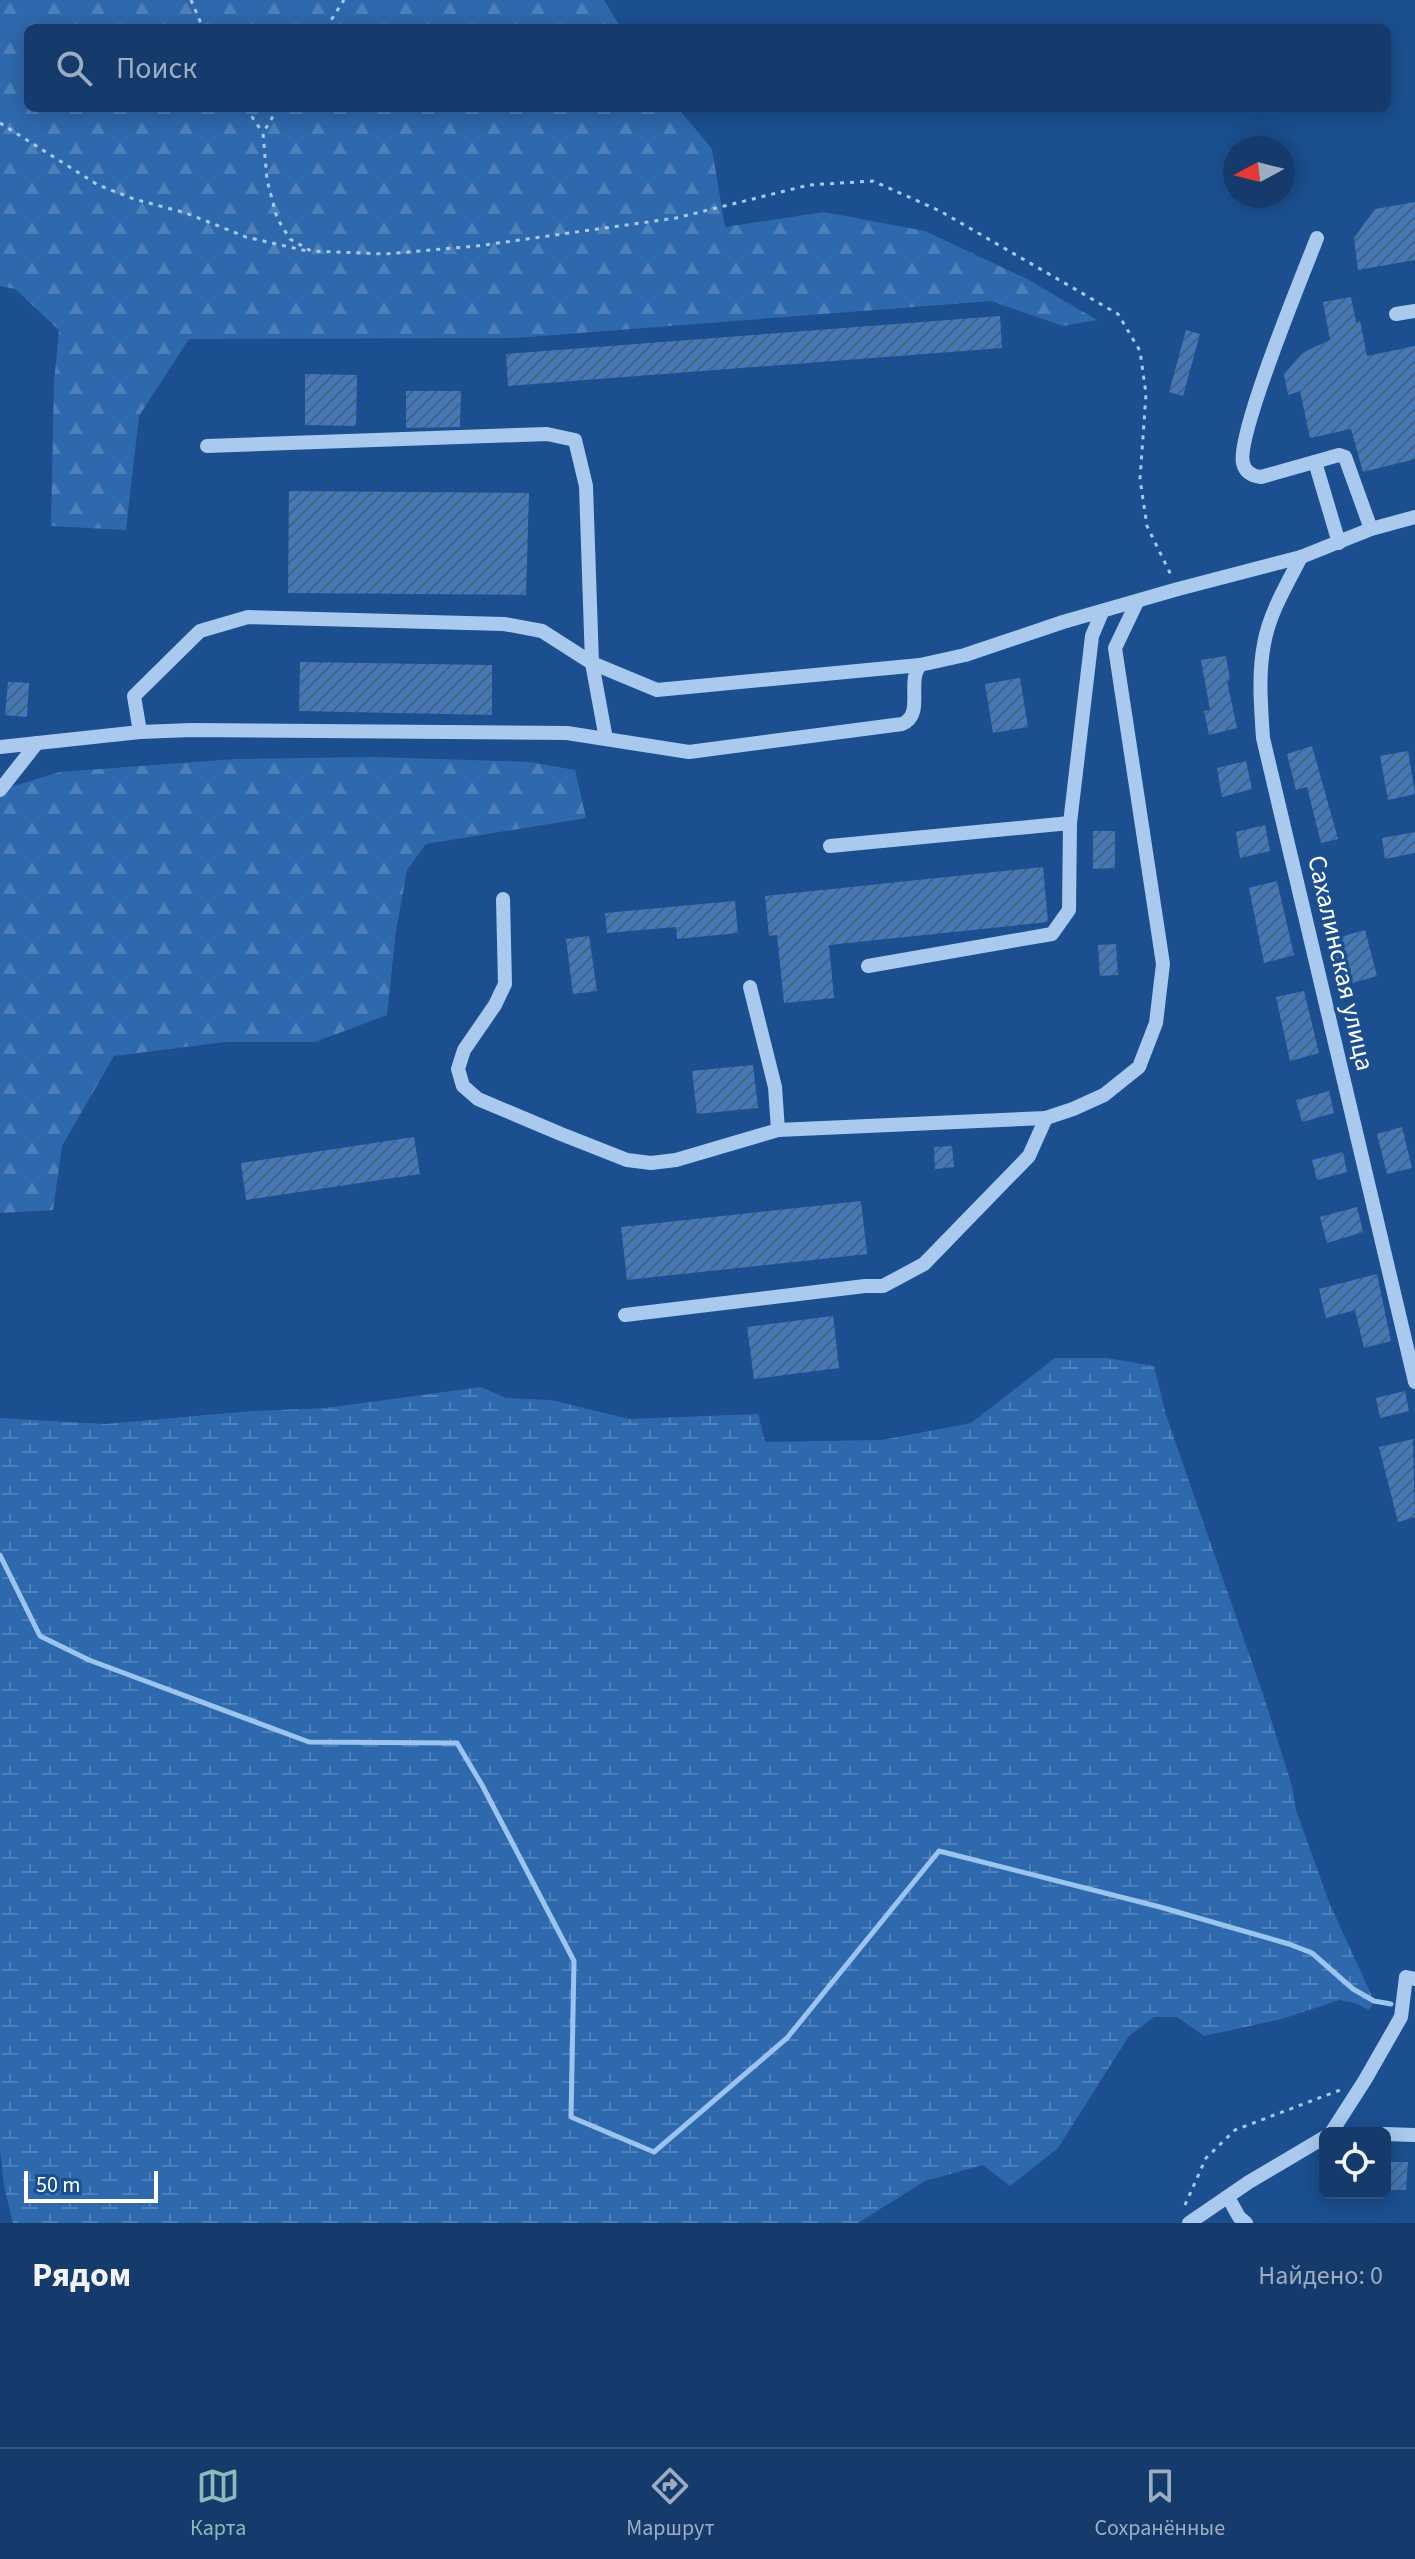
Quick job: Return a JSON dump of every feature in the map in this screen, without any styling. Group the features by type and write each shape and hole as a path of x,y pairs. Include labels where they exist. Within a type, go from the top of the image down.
{"street":[{"path":"1317,238 1252,414 1242,461 1252,475 1261,477 1339,455 1345,457 1371,529"},
{"path":"1396,314 1415,311"},
{"path":"207,446 547,434 575,440 586,486 592,663 606,739"},
{"path":"1315,462 1339,543"},
{"path":"140,732 134,696 200,631 248,617 504,624 542,631 592,663 657,690 920,665 965,655 1063,622 1301,557 1371,529 1415,517"},
{"name":"Сахалинская улица","path":"1301,557 1283,590 1264,642 1260,692 1263,738 1415,1382"},
{"path":"503,899 505,984 495,1005 464,1050 458,1069 463,1086 478,1099 627,1160 651,1163 676,1160 778,1130 1046,1118 1104,1095 1139,1067 1156,1023 1163,964 1115,648 1137,602"},
{"path":"868,966 1052,934 1069,910 1070,823 1092,636 1102,612"},
{"path":"0,747 140,732 207,730 567,733 689,752 902,724 914,714 913,677 920,665"},
{"path":"0,790 37,743"},
{"path":"830,846 1070,823"},
{"path":"750,987 775,1087 778,1130"},
{"path":"625,1315 883,1286 924,1264 1029,1156 1046,1118"},
{"path":"1335,2127 1401,2017 1411,1978"},
{"path":"1391,2134 1415,2135"},
{"path":"1186,2216 1228,2197 1319,2141"},
{"path":"1228,2197 1246,2223"}],"path":[{"path":"191,0 201,24"},
{"path":"329,24 344,0"},
{"path":"249,112 263,133 267,180 277,218 290,239 311,251"},
{"path":"263,133 276,112"},
{"path":"0,123 98,185 134,199 186,213 246,237 311,251 385,254 477,246 676,218 809,185 873,181 940,211 1118,314 1140,351 1146,394 1140,479 1147,526 1178,589"},
{"path":"1186,2216 1206,2158 1235,2130 1365,2080"}],"green space":[{"path":"0,0 604,0 619,24 24,24 24,112 681,112 712,149 725,227 824,212 925,231 1027,279 1097,320 1063,326 991,301 515,338 189,339 139,416 126,530 51,526 54,383 59,330 15,289 0,286"},
{"path":"374,757 530,762 575,770 586,818 426,844 407,870 396,931 387,1015 315,1042 225,1042 114,1056 62,1146 53,1210 0,1213 0,790 60,772 235,759"},
{"path":"1055,1358 1107,1358 1154,1366 1166,1415 1263,1694 1292,1786 1296,1810 1329,1902 1374,2001 1369,2010 1339,2000 1282,2019 1204,2036 1177,2017 1154,2017 1129,2036 1058,2148 1010,2186 983,2165 925,2181 858,2223 13,2223 0,2150 0,1418 105,1424 326,1408 481,1387 506,1398 551,1400 629,1419 758,1414 765,1442 882,1440 971,1423"}],"building":[{"path":"1415,202 1415,260 1358,270 1354,238 1375,209"},
{"path":"1351,297 1356,322 1360,321 1367,356 1415,346 1415,459 1363,472 1351,429 1310,438 1300,391 1288,395 1284,374 1302,353 1330,340 1323,302"},
{"path":"1000,316 1002,348 508,386 506,354"},
{"path":"1186,330 1200,334 1183,396 1169,392"},
{"path":"305,374 357,375 356,426 305,425"},
{"path":"406,391 461,391 460,427 406,428"},
{"path":"289,491 529,493 526,595 288,593"},
{"path":"1226,656 1230,680 1227,681 1237,728 1209,735 1204,711 1210,710 1201,660"},
{"path":"300,662 492,665 492,715 299,711"},
{"path":"1020,678 1028,727 993,733 985,684"},
{"path":"8,682 29,683 27,717 5,715"},
{"path":"1312,746 1338,839 1321,843 1307,787 1296,790 1287,754"},
{"path":"1408,751 1415,794 1388,800 1380,756"},
{"path":"1246,761 1252,789 1222,797 1217,768"},
{"path":"1265,825 1270,851 1240,858 1236,832"},
{"path":"1093,831 1115,831 1115,868 1093,869"},
{"path":"1415,832 1415,853 1385,859 1382,838"},
{"path":"1043,867 1048,922 829,945 834,998 784,1003 777,935 769,936 765,896"},
{"path":"1277,881 1294,955 1264,963 1249,888"},
{"path":"735,901 738,933 677,939 676,927 607,933 605,913"},
{"path":"1365,930 1377,976 1342,986 1329,940"},
{"path":"589,936 597,991 573,994 566,939"},
{"path":"1116,944 1118,975 1100,976 1098,945"},
{"path":"1304,991 1319,1053 1290,1061 1276,997"},
{"path":"753,1065 758,1108 697,1114 692,1071"},
{"path":"1329,1091 1334,1113 1302,1122 1296,1100"},
{"path":"1402,1127 1412,1168 1387,1174 1377,1134"},
{"path":"414,1137 420,1174 246,1200 241,1163"},
{"path":"952,1146 954,1167 935,1169 934,1147"},
{"path":"1343,1152 1347,1172 1317,1180 1312,1160"},
{"path":"861,1201 867,1254 627,1280 621,1227"},
{"path":"1357,1207 1363,1232 1327,1243 1320,1217"},
{"path":"1377,1274 1391,1341 1364,1348 1355,1310 1326,1318 1319,1289"},
{"path":"833,1316 839,1368 754,1379 747,1327"},
{"path":"1405,1391 1409,1411 1380,1418 1376,1398"},
{"path":"1413,1439 1415,1517 1398,1522 1379,1447"},
{"path":"1391,2162 1408,2162 1406,2190 1391,2190"}],"waterway":[{"path":"0,1555 40,1636 89,1660 309,1742 457,1743 574,1961 571,2117 654,2152 787,2038 939,1851 1160,1907 1289,1944 1312,1953 1353,1989 1374,2001 1391,2004"}]}
